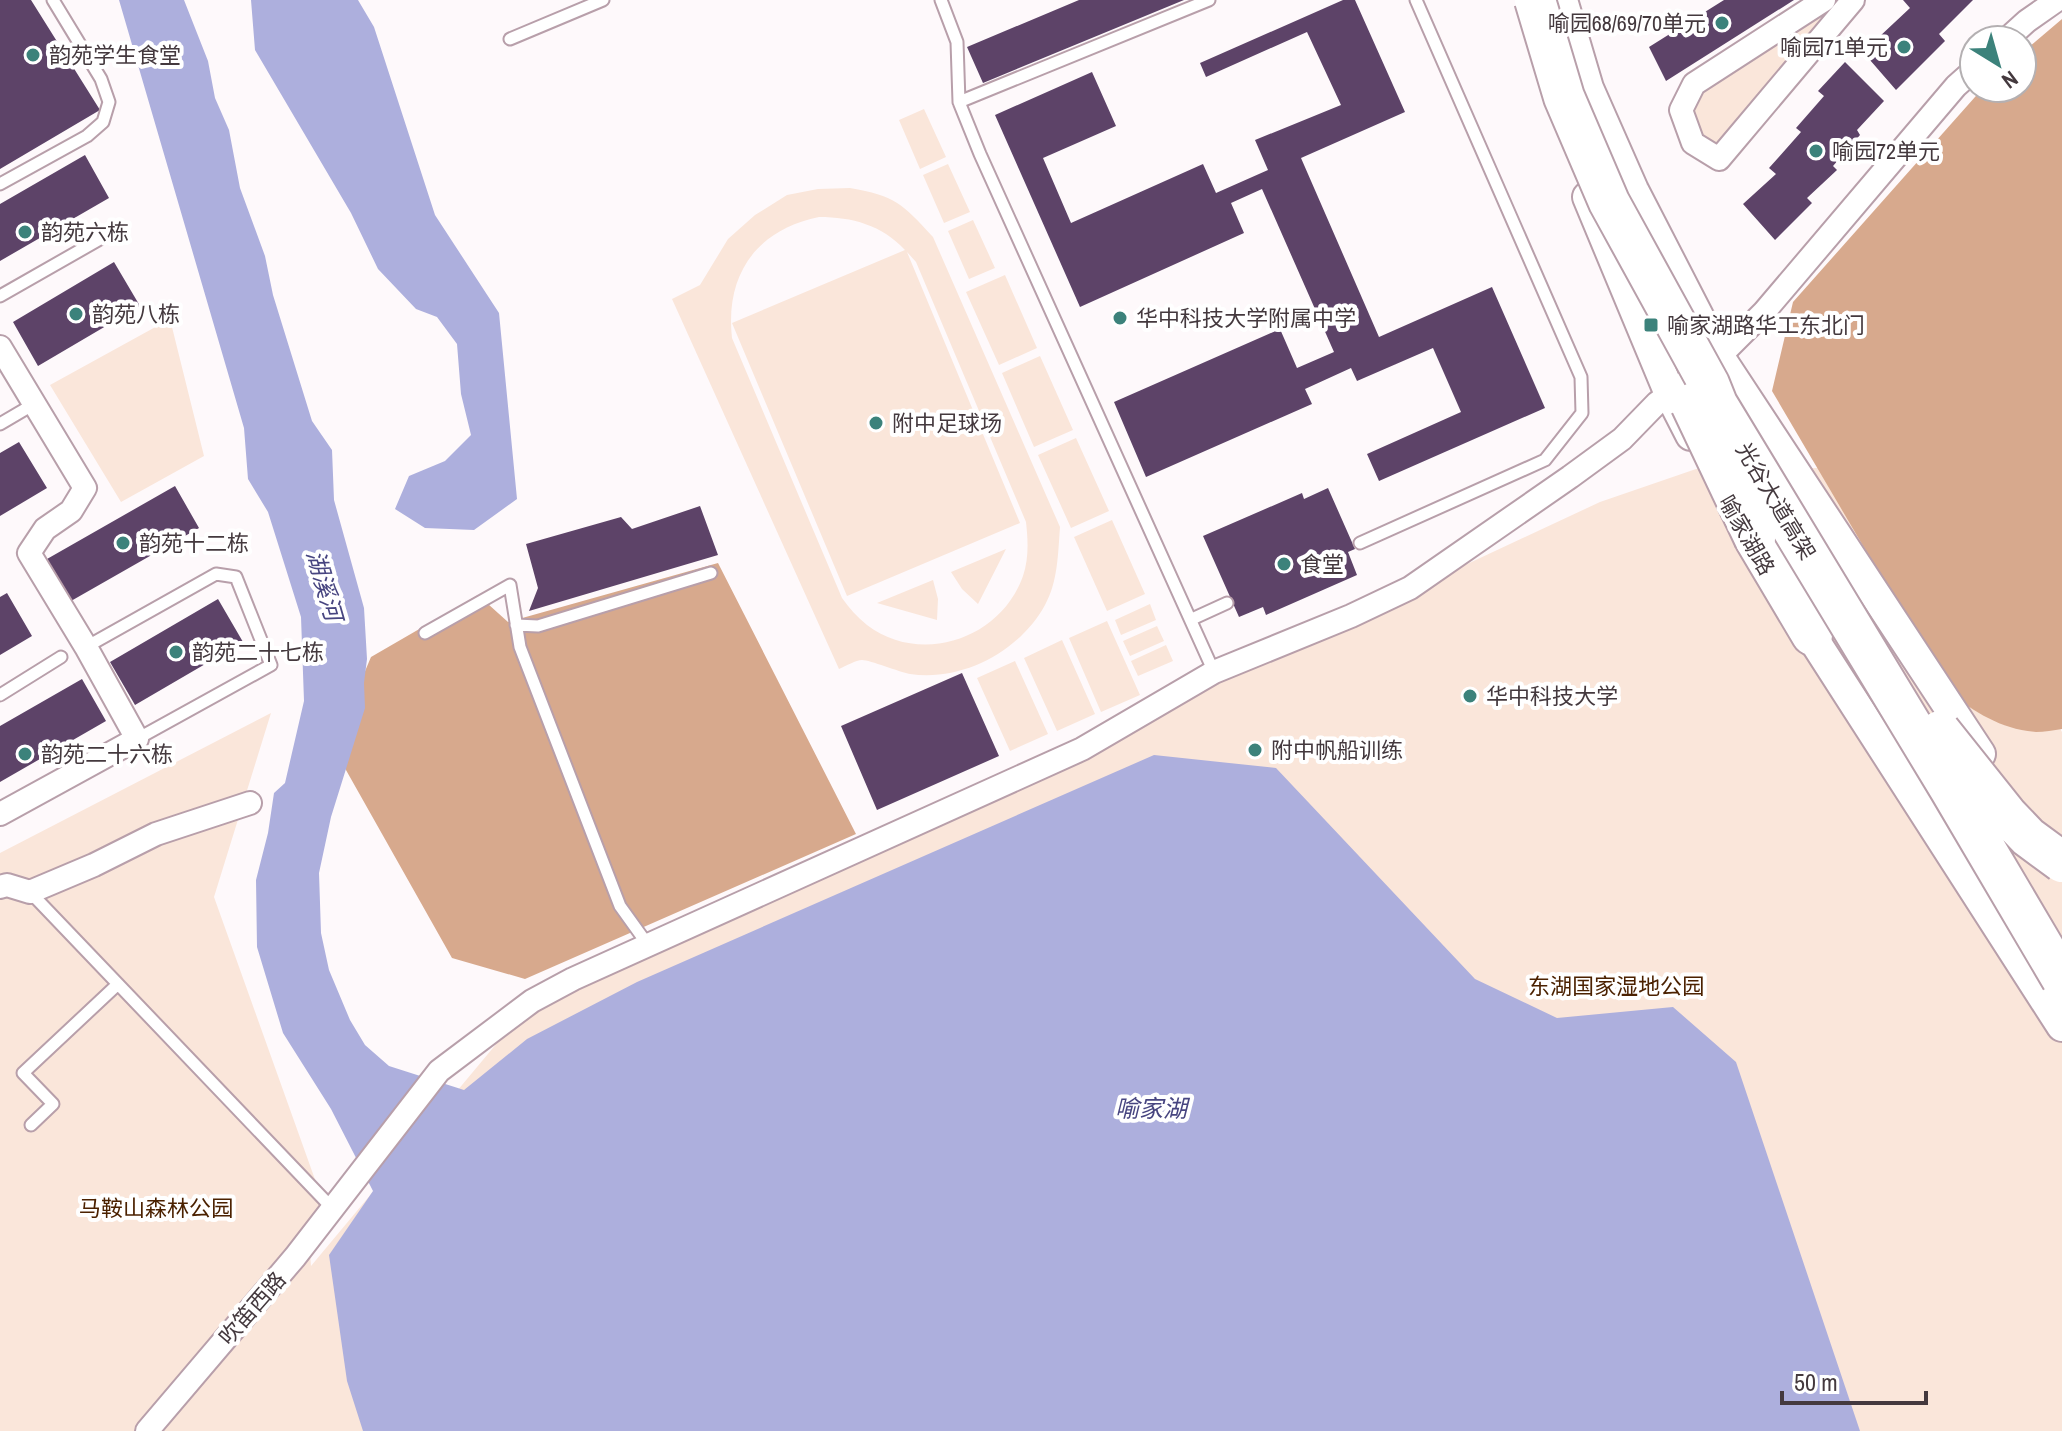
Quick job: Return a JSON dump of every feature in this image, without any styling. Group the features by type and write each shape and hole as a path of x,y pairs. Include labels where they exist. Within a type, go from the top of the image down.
{"highway":[{"name":"光谷大道高架","path":"1535,0 1564,97 1609,202 1717,404 2062,979"},
{"name":"光谷大道高架","path":"1546,0 1574,93 1619,197 1727,399 2062,934"},
{"path":"1609,202 1628,283 1677,374 1755,539 1812,635"},
{"path":"1927,714 2007,815 2028,837 2062,862"}],"main road":[{"name":"喻家湖路","path":"1517,0 1550,110 1670,394 1755,556 1812,635 2061,1021"},
{"path":"1562,0 1588,88 1633,190 1719,357 1938,693 2062,870"}],"street":[{"path":"1824,0 1694,84 1681,110 1693,143 1719,159 1853,0"},
{"path":"2024,24 2057,0"},
{"name":"吹笛西路","path":"147,1431 295,1257 439,1071 532,1001 573,979 1082,749 1214,672 1351,616 1410,588 1622,439 1657,403 1719,357 1764,312 1958,84"},
{"path":"0,347 85,488 71,511 45,529 29,553 137,739 0,814"},
{"path":"0,887 7,885 30,892 156,834 250,803"}],"lane":[{"path":"0,184 87,136 103,122 109,102 101,79 53,0"},
{"path":"510,39 603,0"},
{"path":"941,0 957,42 959,102 980,154 1214,672"},
{"path":"959,102 1209,0"},
{"path":"1360,543 1545,460 1582,413 1581,377 1416,0"},
{"path":"0,296 121,227"},
{"path":"0,424 34,404"},
{"path":"516,625 538,626 711,573"},
{"path":"86,647 216,574 236,577 271,665 137,739"},
{"path":"425,633 510,585 520,647 620,906 648,945"},
{"path":"1192,619 1227,603"},
{"path":"0,695 61,657"},
{"path":"30,892 333,1209"},
{"path":"31,1125 53,1104 23,1073 118,984"}],"green space":[{"path":"1844,1 1717,147 1698,133 1693,99"},
{"path":"924,109 946,157 920,169 899,120"},
{"path":"948,164 970,212 944,223 923,175"},
{"path":"850,188 888,198 905,209 933,237 1060,527 1055,577 1045,605 1021,636 988,660 969,668 950,673 910,674 862,660 839,669 672,299 700,285 728,239 755,215 787,195 818,189","holes":["831,217 866,224 886,234 905,250 732,323 847,596 1020,523 907,252 916,262 1026,522 1026,562 1012,598 997,616 957,640 911,644 888,637 867,625 842,598 732,338 731,315 734,294 749,259 762,244 797,223"]},
{"path":"973,220 995,268 969,279 948,231"},
{"path":"1005,275 1037,348 999,365 966,292"},
{"path":"170,319 204,456 121,502 50,385"},
{"path":"1040,356 1073,430 1034,447 1002,373"},
{"path":"1076,438 1109,511 1071,528 1038,455"},
{"name":"东湖国家湿地公园","path":"1818,468 1908,514 1991,603 2062,732 2062,1431 0,1431 0,853 271,713 214,897 322,1199 309,1239 311,1266 532,1001 1600,502 1696,469"},
{"path":"1112,520 1145,594 1107,611 1074,537"},
{"path":"1006,549 978,604 962,589 951,572"},
{"path":"933,580 938,599 937,620 877,603"},
{"path":"1150,604 1156,620 1121,635 1115,620"},
{"path":"1107,621 1140,695 1101,712 1069,638"},
{"path":"1157,626 1164,641 1130,656 1123,641"},
{"path":"1062,640 1095,714 1057,731 1024,658"},
{"path":"1166,645 1173,661 1138,676 1131,661"},
{"path":"1015,661 1048,734 1010,751 977,678"}],"shaded area":[{"path":"2062,19 2062,729 2036,732 1990,719 1949,692 1772,391 1793,302 1969,104 2038,104 2038,39"},
{"path":"718,563 856,834 525,979 452,958 333,747 371,657 478,595 508,622"}],"water":[{"name":"喻家湖","path":"119,0 184,0 208,61 215,98 229,130 240,188 265,256 273,295 312,421 332,450 334,500 364,608 367,659 365,708 331,817 319,873 321,933 329,970 350,1020 365,1045 389,1066 464,1090 527,1039 637,982 1154,755 1276,768 1475,979 1557,1018 1673,1007 1736,1062 1860,1431 363,1431 347,1381 329,1255 373,1191 331,1109 283,1033 257,947 256,880 274,793 285,783 304,701 301,617 268,512 248,479 244,428"},
{"path":"251,0 358,0 374,27 435,215 499,313 517,499 474,530 425,528 395,509 409,476 445,461 471,435 461,394 457,344 437,317 416,309 378,269 351,213 255,50"}],"building":[{"name":"韵苑学生食堂","path":"0,0 31,0 100,110 0,169"},
{"path":"1079,0 1184,0 983,83 967,47"},
{"path":"1343,0 1355,0 1405,112 1301,158 1379,337 1492,287 1545,408 1379,481 1367,454 1461,412 1433,348 1357,381 1351,368 1305,389 1312,404 1146,477 1114,402 1280,329 1297,368 1334,352 1262,189 1231,203 1244,233 1080,307 995,115 1092,72 1116,126 1043,158 1071,223 1203,164 1216,193 1268,170 1255,140 1341,105 1307,32 1206,77 1200,63"},
{"name":"喻园68/69/70单元","path":"1724,0 1794,0 1666,81 1649,47"},
{"name":"喻园71单元","path":"1903,0 1973,0 1939,34 1945,41 1896,90 1863,52 1910,8"},
{"name":"喻园72单元","path":"1845,62 1884,101 1857,130 1860,135 1833,166 1837,170 1807,198 1812,203 1775,240 1743,204 1776,174 1769,168 1801,132 1796,128 1824,96 1818,91"},
{"name":"韵苑六栋","path":"85,155 109,198 0,261 0,204"},
{"name":"韵苑八栋","path":"114,262 140,306 38,366 13,322"},
{"path":"19,442 47,488 0,516 0,453"},
{"name":"韵苑十二栋","path":"175,486 199,528 71,601 47,559"},
{"name":"食堂","path":"1328,488 1355,549 1348,552 1357,575 1266,615 1263,607 1239,617 1203,536 1302,493 1304,499"},
{"path":"700,506 718,555 529,611 538,588 526,544 621,517 632,529"},
{"path":"7,593 32,636 0,655 0,597"},
{"name":"韵苑二十七栋","path":"218,599 243,642 135,705 110,662"},
{"path":"962,673 999,756 877,810 841,726"},
{"name":"韵苑二十六栋","path":"82,679 106,721 0,782 0,726"}],"place":[{"name":"喻园68/69/70单元","path":"1722,23"},
{"name":"喻园71单元","path":"1904,47"},
{"name":"韵苑学生食堂","path":"33,55"},
{"name":"喻园72单元","path":"1816,151"},
{"name":"韵苑六栋","path":"25,232"},
{"name":"韵苑八栋","path":"76,314"},
{"name":"华中科技大学附属中学","path":"1120,318"},
{"name":"喻家湖路华工东北门","path":"1651,325"},
{"name":"附中足球场","path":"876,423"},
{"name":"韵苑十二栋","path":"123,543"},
{"name":"食堂","path":"1284,564"},
{"name":"韵苑二十七栋","path":"176,652"},
{"name":"华中科技大学","path":"1470,696"},
{"name":"附中帆船训练","path":"1255,750"},
{"name":"韵苑二十六栋","path":"25,754"}],"water label":[{"name":"湖溪河","path":"325,585"}],"park label":[{"name":"马鞍山森林公园","path":"156,1208"}]}
